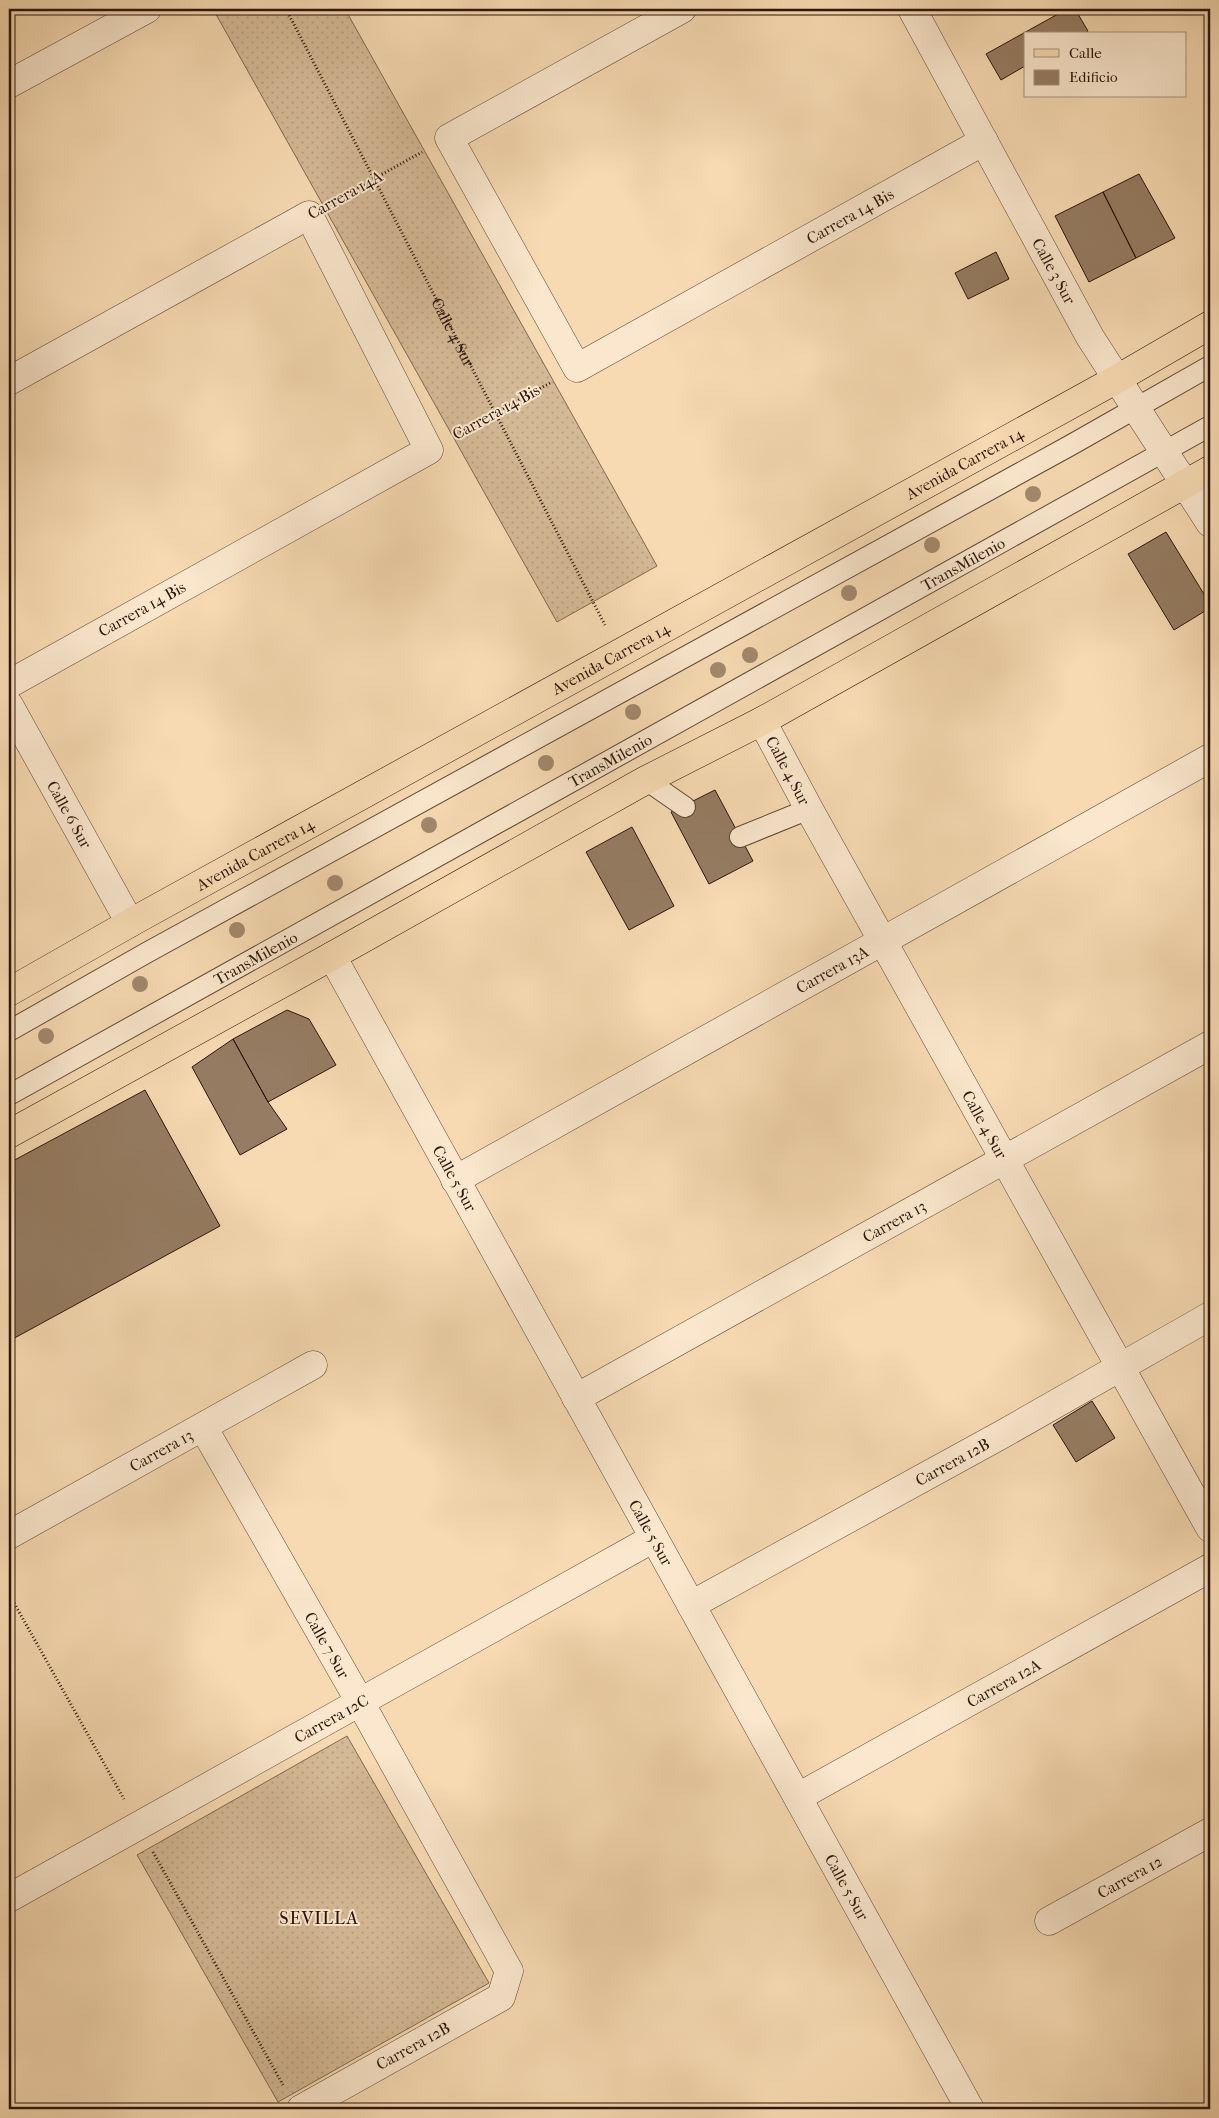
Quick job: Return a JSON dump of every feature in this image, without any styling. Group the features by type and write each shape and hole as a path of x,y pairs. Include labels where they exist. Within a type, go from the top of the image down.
{"main road":[{"name":"Avenida Carrera 14","path":"9,992 130,922 1117,380 1210,325"},
{"path":"9,1134 646,780 762,721 1210,470"}],"street":[{"path":"9,84 147,9"},
{"path":"577,368 449,138 682,9"},
{"name":"Calle 3 Sur","path":"912,9 1087,331 1210,523"},
{"name":"Carrera 14 Bis","path":"577,368 984,142"},
{"path":"308,215 428,450"},
{"name":"Carrera 14A","path":"9,381 308,215"},
{"name":"Carrera 14 Bis","path":"9,684 428,450"},
{"name":"Calle 6 Sur","path":"9,705 130,922"},
{"name":"Calle 4 Sur","path":"762,721 1210,1528"},
{"name":"Carrera 13A","path":"456,1180 1210,758"},
{"name":"Calle 5 Sur","path":"332,956 970,2109"},
{"name":"Carrera 13","path":"576,1398 1210,1044"},
{"name":"Carrera 12B","path":"691,1605 1001,1435 1210,1316"},
{"name":"Carrera 13","path":"9,1535 313,1365"},
{"name":"Calle 7 Sur","path":"203,1426 360,1702 509,1971"},
{"name":"Carrera 12C","path":"9,1898 654,1538"},
{"name":"Carrera 12A","path":"798,1797 1210,1568"},
{"name":"Carrera 12","path":"1049,1921 1210,1832"},
{"name":"Carrera 12B","path":"301,2109 501,1997 509,1971"}],"lane":[{"path":"9,1031 148,952 1136,409 1210,366"},
{"name":"TransMilenio","path":"9,1095 1210,426"},
{"path":"646,780 685,807"},
{"path":"740,837 810,809"}],"path":[{"name":"Calle 4 Sur","path":"286,9 621,654"},
{"name":"Carrera 14A","path":"308,215 449,138"},
{"name":"Carrera 14 Bis","path":"428,450 577,368"}],"shaded area":[{"path":"213,9 345,9 657,566 557,622"},
{"path":"347,1736 489,1983 278,2102 137,1855"}],"building":[{"path":"1067,9 1075,9 1088,31 1087,32 1026,32"},
{"path":"1024,33 1024,67 1001,80 986,54"},
{"path":"1139,174 1175,238 1136,258 1103,192"},
{"path":"1103,192 1136,258 1089,282 1055,216"},
{"path":"996,252 1009,279 968,299 955,273"},
{"path":"1166,532 1210,604 1210,608 1174,630 1128,554"},
{"path":"715,790 753,861 709,884 671,812"},
{"path":"632,827 674,906 629,930 586,852"},
{"path":"287,1010 309,1019 336,1065 268,1102 233,1039"},
{"path":"233,1039 268,1102 287,1129 240,1155 192,1067"},
{"path":"145,1090 220,1226 9,1341 9,1163"},
{"path":"1092,1401 1115,1438 1076,1462 1053,1425"}],"district":[{"name":"SEVILLA","path":"319,1918"}]}
